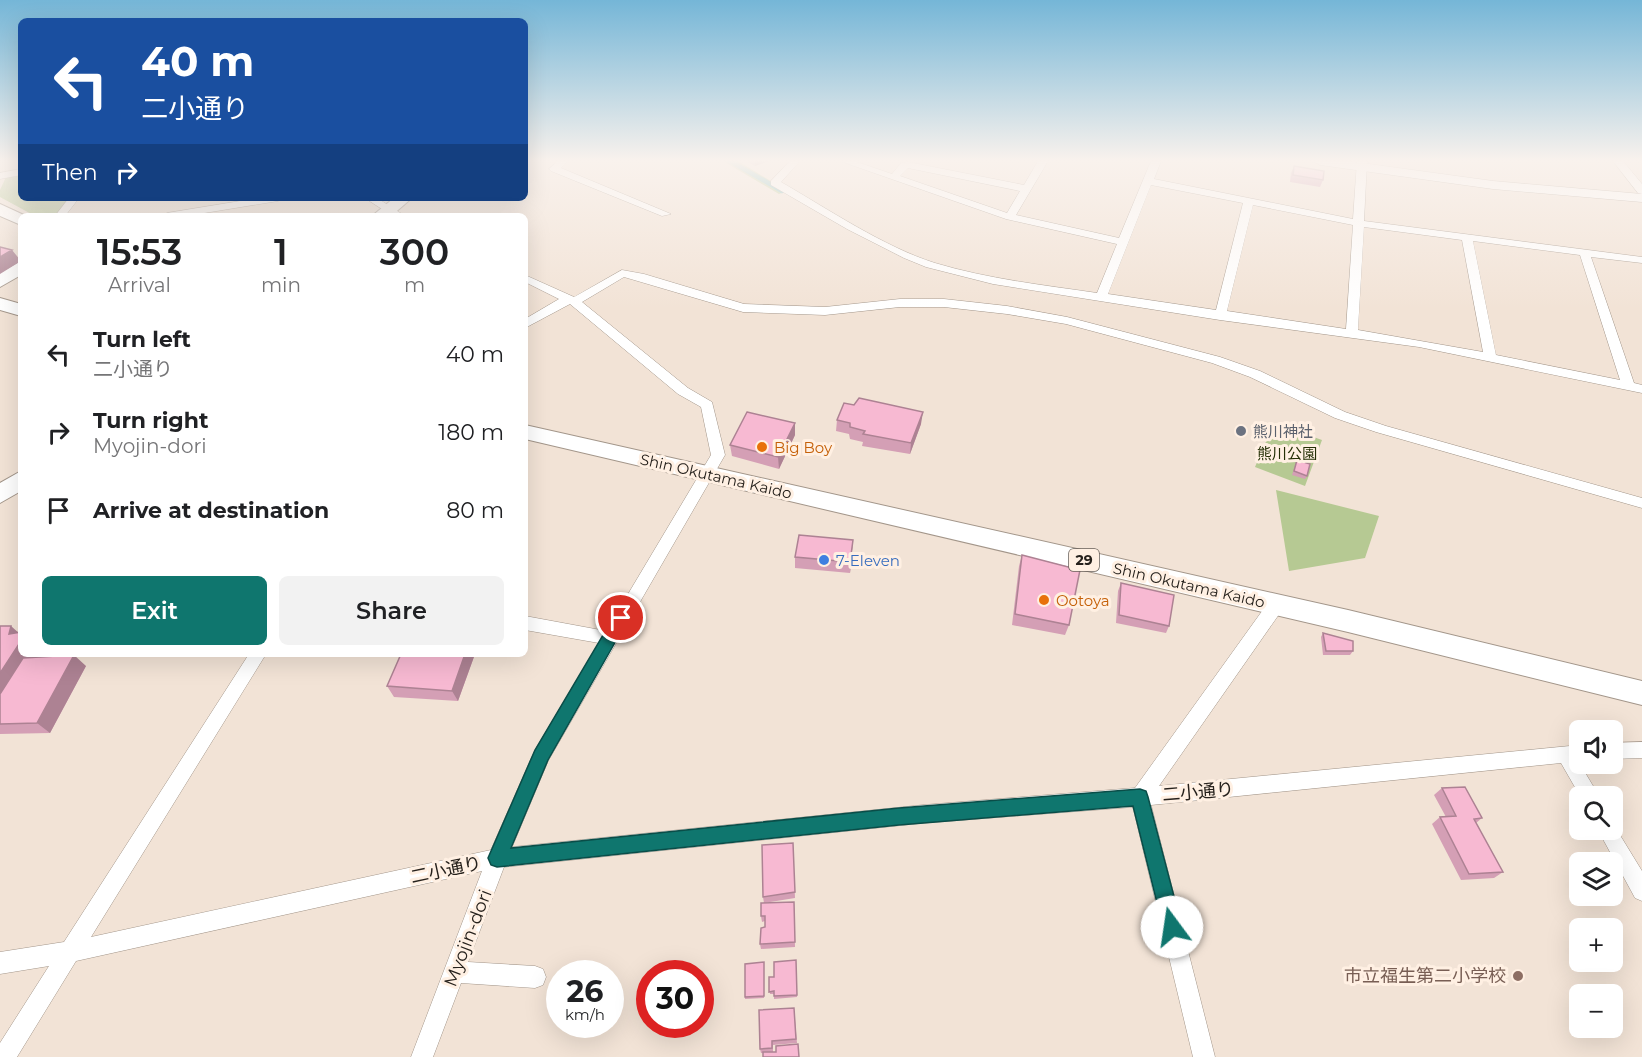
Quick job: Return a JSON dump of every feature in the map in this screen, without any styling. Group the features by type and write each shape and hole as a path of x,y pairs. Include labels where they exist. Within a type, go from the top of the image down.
{"main road":[{"path":"4,210 18,218"},
{"path":"0,282 18,268"},
{"path":"0,304 18,309"},
{"path":"0,316 18,320"},
{"name":"Shin Okutama Kaido","path":"528,433 1276,605 1642,693"},
{"path":"0,495 18,481"},
{"path":"0,514 18,500"}],"street":[{"path":"186,213 202,210"},
{"path":"657,210 666,214"},
{"path":"822,210 930,266 993,281 1220,316 1419,343 1636,388"},
{"path":"991,210 1010,217 1123,242"},
{"path":"1010,217 1014,210"},
{"path":"1101,297 1136,210"},
{"path":"1220,316 1248,210"},
{"path":"1296,210 1358,223 1642,260"},
{"path":"1352,335 1359,210"},
{"path":"1467,237 1490,357"},
{"path":"1584,252 1636,388"},
{"path":"528,322 622,273 640,276 743,308 825,311 910,303 944,303 1007,310 1068,321 1216,360 1254,374 1340,415 1381,429 1642,503"},
{"name":"Myojin-dori","path":"422,1057 497,858 541,756 718,453 707,405 675,384 570,301 528,280"},
{"path":"1204,1057 1140,797 1276,605"},
{"path":"528,624 609,638"},
{"path":"4,1057 256,657"},
{"path":"1623,751 1642,750"},
{"name":"二小通り","path":"0,963 70,952 497,858 911,815 1140,797 1569,753"},
{"path":"1614,840 1642,891"},
{"path":"455,972 535,976"}],"green space":[{"path":"25,210 60,210 58,213 29,213"},
{"name":"熊川公園","path":"1274,423 1322,440 1305,486 1255,467"},
{"path":"1276,490 1379,516 1365,558 1289,571"}],"building":[{"path":"0,247 12,250 0,257"},
{"path":"859,398 923,412 911,443 863,434 865,431 850,427 850,423 837,420 844,403 854,405"},
{"path":"747,412 795,423 778,457 730,445"},
{"path":"1297,460 1310,464 1307,476 1294,471"},
{"path":"799,535 853,540 850,562 795,557"},
{"path":"1022,555 1080,570 1069,625 1015,614"},
{"path":"1121,583 1174,595 1169,626 1119,615"},
{"path":"0,626 11,626 9,634 18,632 18,646 0,673"},
{"path":"1323,633 1353,641 1353,651 1326,651"},
{"path":"73,657 37,723 0,724 0,694 23,658"},
{"path":"400,657 464,657 452,691 387,686"},
{"path":"1465,787 1482,818 1474,819 1503,872 1469,874 1440,817 1456,816 1442,788"},
{"path":"793,843 795,892 763,897 762,845"},
{"path":"794,902 795,942 760,944 761,928 765,927 765,916 761,916 761,903"},
{"path":"796,960 797,995 774,996 774,991 769,992 769,977 774,977 774,962"},
{"path":"764,962 764,996 745,997 745,964"},
{"path":"794,1008 796,1039 772,1041 772,1048 760,1049 759,1010"},
{"path":"798,1044 799,1057 763,1057 763,1052 776,1052 776,1046"}],"place":[{"name":"熊川神社","path":"1241,431"},
{"name":"Big Boy","path":"762,447"},
{"name":"7-Eleven","path":"824,560"},
{"name":"Ootoya","path":"1044,600"},
{"name":"市立福生第二小学校","path":"1518,976"}],"route":[{"path":"621,618 541,756 497,858 899,816 1140,797 1172,927"}]}
